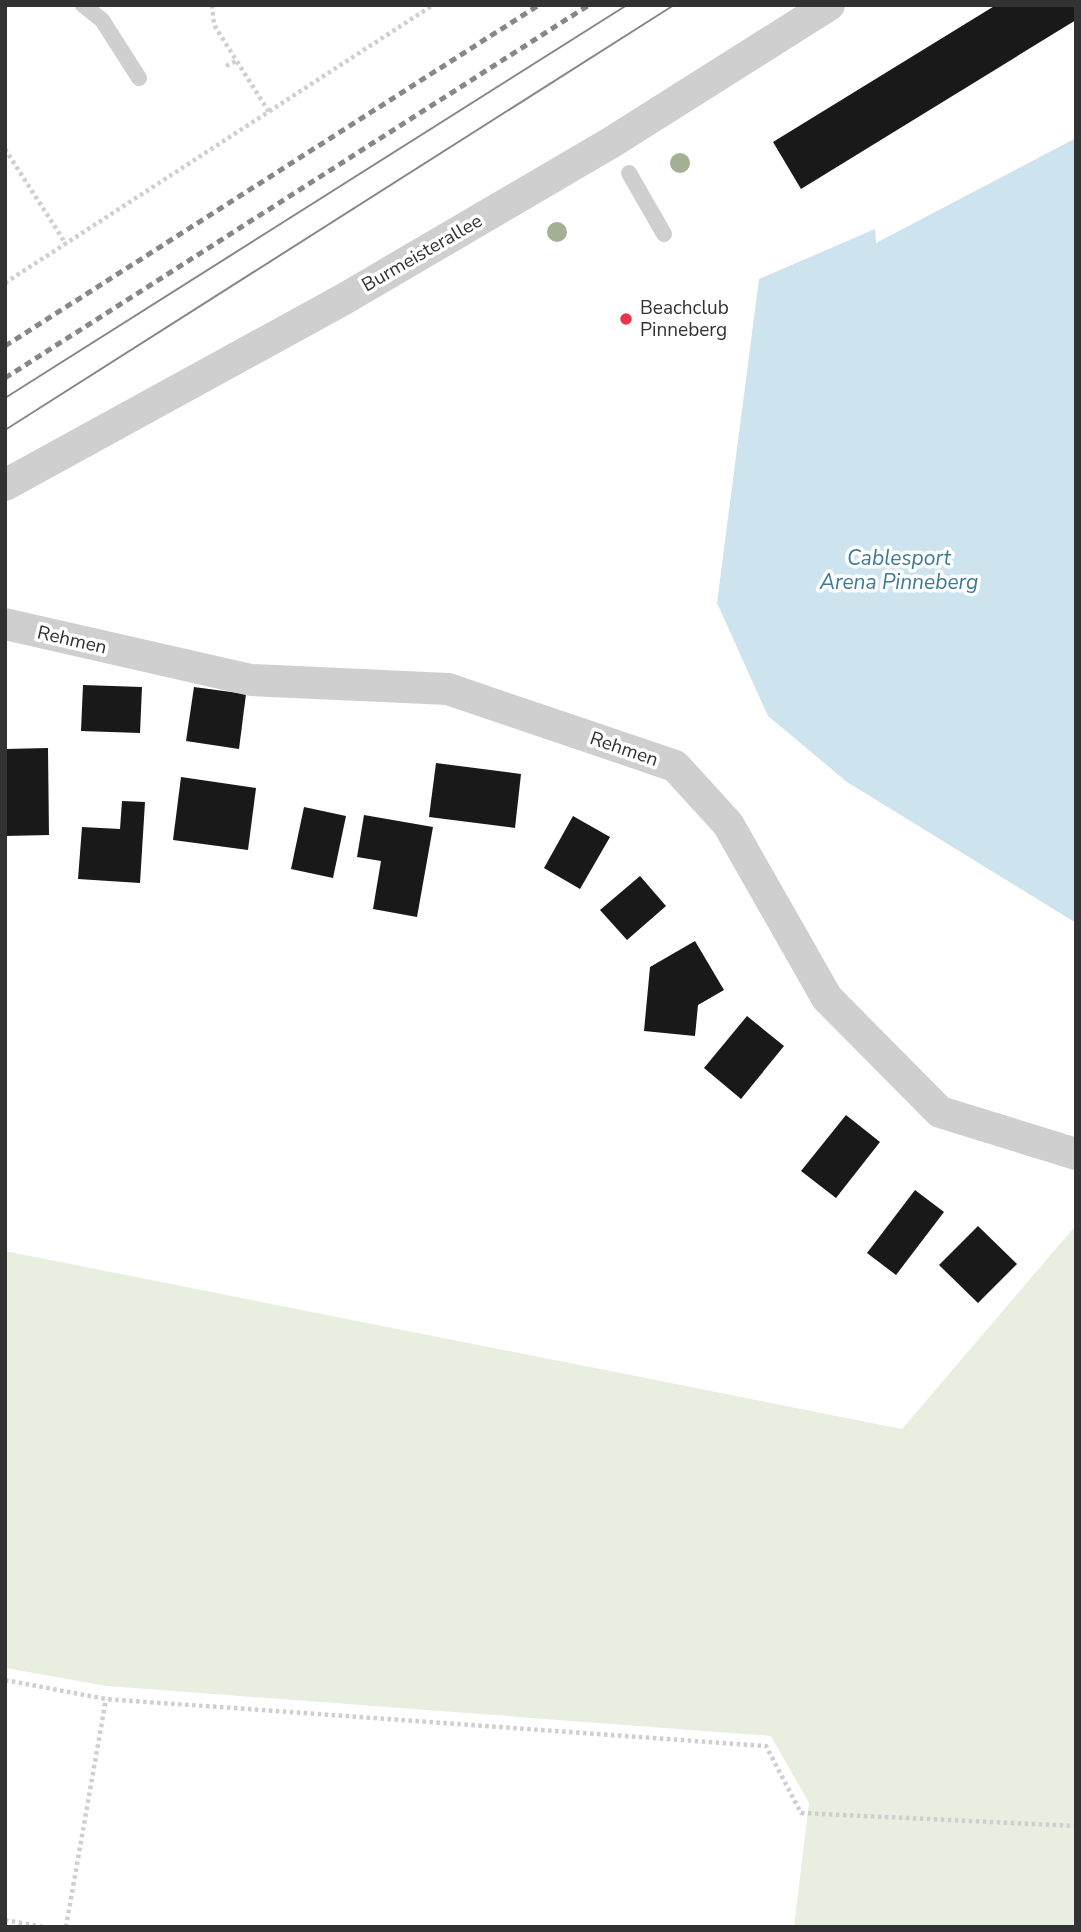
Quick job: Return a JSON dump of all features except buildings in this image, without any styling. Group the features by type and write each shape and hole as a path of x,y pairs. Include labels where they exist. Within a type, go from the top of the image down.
{"street":[{"name":"Burmeisterallee","path":"5,485 355,292 612,142 829,5"},
{"name":"Rehmen","path":"5,624 251,680 448,690 675,765 728,824 827,998 940,1112 1076,1154"}],"lane":[{"path":"83,5 102,20 139,78"},
{"path":"629,173 664,234"}],"path":[{"path":"212,5 214,24 269,112"},
{"path":"5,283 433,5"},
{"path":"226,66 236,61"},
{"path":"5,149 66,244"},
{"path":"5,1680 106,1699 766,1746 801,1813 1076,1826"},
{"path":"66,1927 106,1699"},
{"path":"5,1920 43,1927"}],"green space":[{"path":"1076,1225 1076,1927 794,1927 809,1803 771,1736 107,1686 5,1668 5,1251 902,1429"}],"water":[{"name":"Cablesport Arena Pinneberg","path":"1076,138 1076,923 847,782 768,716 717,603 759,279 875,229 876,243"}],"tram line":[{"path":"5,398 627,5"},
{"path":"5,430 674,5"}],"railway":[{"path":"5,346 539,5"},
{"path":"5,378 589,5"}],"place":[{"name":"Beachclub Pinneberg","path":"626,319"}]}
